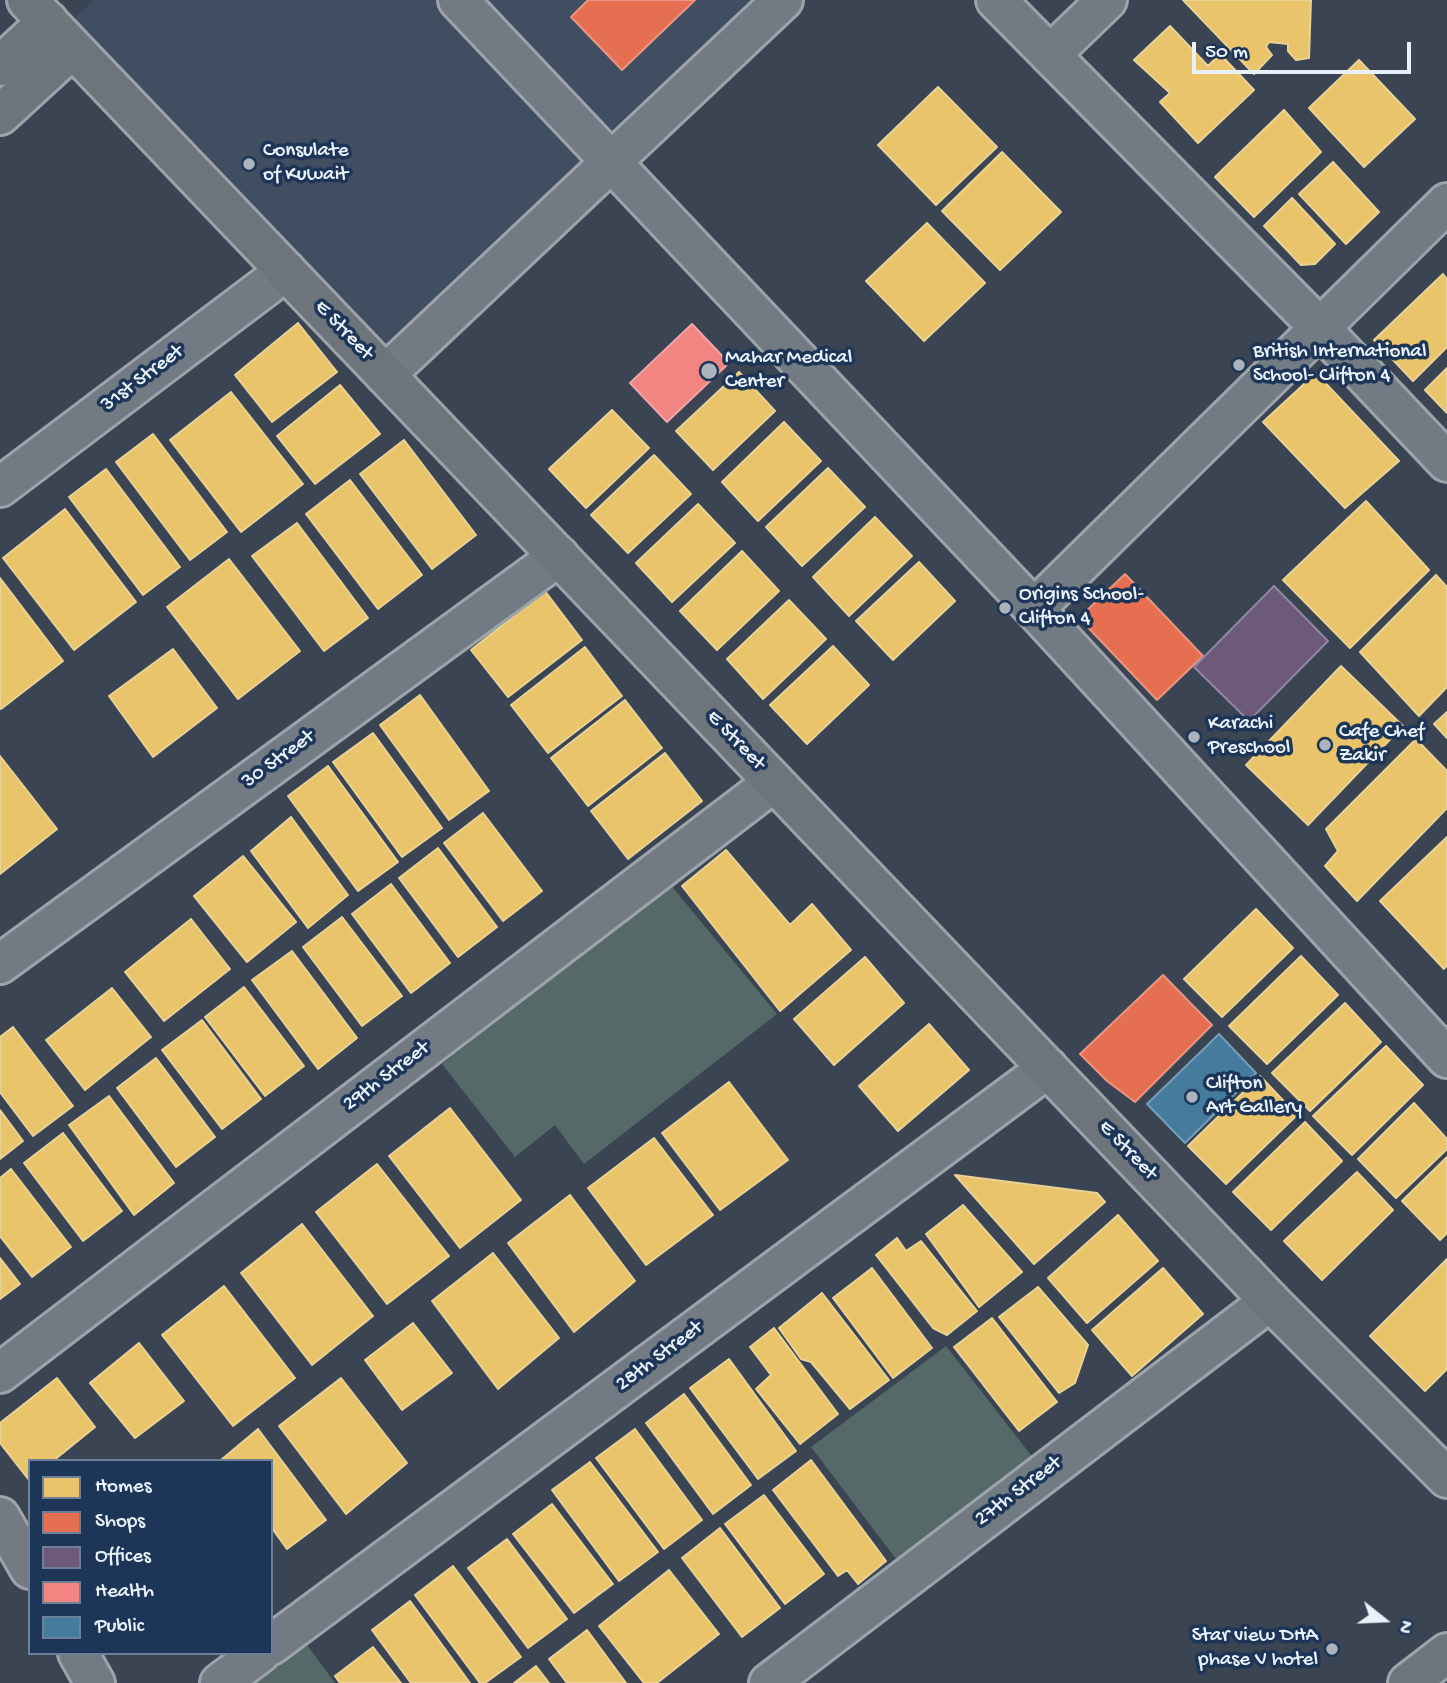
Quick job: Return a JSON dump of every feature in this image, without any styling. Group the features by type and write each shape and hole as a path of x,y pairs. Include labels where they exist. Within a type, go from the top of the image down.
{"main road":[{"path":"0,66 49,23"},
{"path":"0,115 49,23"},
{"name":"E Street","path":"49,23 1270,1301 1447,1478"},
{"path":"1408,1683 1447,1653"}],"street":[{"path":"458,0 1034,609 1447,1058"},
{"path":"386,375 783,0"},
{"path":"996,0 1320,328 1447,462"},
{"path":"1050,55 1107,0"},
{"path":"1034,609 1447,203"},
{"name":"31st Street","path":"0,487 286,271"},
{"name":"30 Street","path":"0,964 559,556"},
{"name":"29th Street","path":"0,1373 774,782"},
{"name":"28th Street","path":"273,1644 1048,1069"},
{"name":"27th Street","path":"769,1683 1270,1301"},
{"path":"0,1517 28,1566"},
{"path":"79,1655 95,1683"},
{"path":"220,1683 257,1655"}],"shaded area":[{"name":"Consulate of Kuwait","path":"94,0 783,0 385,375 58,32"}],"green space":[{"path":"670,884 777,1014 584,1164 555,1125 515,1157 442,1064"},
{"path":"946,1346 1034,1459 899,1563 811,1447"},
{"path":"304,1641 335,1683 249,1683"}],"building: Homes":[{"path":"1183,0 1311,0 1309,58 1296,60 1288,51 1288,44 1269,42 1266,47 1272,55 1254,74"},
{"path":"1170,26 1208,66 1220,54 1254,90 1198,143 1160,102 1170,93 1134,60"},
{"path":"1359,60 1415,119 1364,167 1309,108"},
{"path":"938,87 997,147 936,205 878,145"},
{"path":"1284,110 1321,152 1254,217 1215,177"},
{"path":"1002,152 1061,212 1000,270 942,211"},
{"path":"1333,162 1379,212 1346,244 1299,194"},
{"path":"1292,198 1335,244 1315,264 1301,265 1264,226"},
{"path":"927,223 985,283 924,341 866,281"},
{"path":"1443,274 1447,279 1447,347 1413,381 1374,340"},
{"path":"298,323 337,372 272,422 235,375"},
{"path":"1447,368 1447,413 1425,390"},
{"path":"739,372 775,411 713,470 676,431"},
{"path":"1316,373 1399,461 1345,508 1263,422"},
{"path":"340,385 380,434 315,484 277,436"},
{"path":"231,392 303,484 241,532 170,440"},
{"path":"612,410 649,448 586,508 549,469"},
{"path":"784,422 821,461 758,521 722,482"},
{"path":"153,434 227,532 190,560 116,462"},
{"path":"404,440 476,535 432,569 360,474"},
{"path":"654,455 691,494 628,553 591,515"},
{"path":"828,468 865,507 802,566 766,527"},
{"path":"106,469 180,567 143,595 69,497"},
{"path":"350,480 422,575 378,609 306,514"},
{"path":"1366,501 1429,570 1350,648 1283,580"},
{"path":"698,504 735,543 672,602 636,563"},
{"path":"65,509 136,602 74,650 3,558"},
{"path":"875,517 912,556 849,616 813,577"},
{"path":"297,523 368,618 324,651 252,556"},
{"path":"742,551 779,591 717,650 680,611"},
{"path":"229,559 300,651 238,699 167,607"},
{"path":"919,562 955,601 893,660 856,621"},
{"path":"1436,575 1447,587 1447,687 1419,716 1360,652"},
{"path":"0,578 63,661 1,709 0,707"},
{"path":"545,591 582,640 508,697 471,650"},
{"path":"789,600 826,639 763,699 727,659"},
{"path":"833,646 869,685 807,744 770,705"},
{"path":"585,647 622,696 548,753 511,705"},
{"path":"173,649 217,708 153,757 109,696"},
{"name":"Cafe Chef Zakir","path":"1341,666 1403,726 1308,825 1246,765"},
{"path":"420,695 489,791 449,820 380,725"},
{"path":"625,700 662,748 588,806 551,758"},
{"path":"1447,712 1447,738 1434,724"},
{"path":"373,733 442,828 402,857 333,762"},
{"path":"1416,739 1447,771 1447,808 1357,901 1325,866 1338,851 1326,829"},
{"path":"665,753 702,801 628,859 591,811"},
{"path":"0,756 57,829 0,874"},
{"path":"328,766 398,862 358,891 288,796"},
{"path":"483,813 542,891 503,921 444,843"},
{"path":"291,817 348,895 308,928 251,851"},
{"path":"1447,837 1447,965 1444,969 1380,901"},
{"path":"438,848 497,927 458,957 399,878"},
{"path":"726,850 790,925 812,904 851,950 780,1011 682,886"},
{"path":"243,856 296,922 247,962 194,896"},
{"path":"391,884 450,963 411,993 352,914"},
{"path":"1256,909 1293,948 1222,1017 1184,979"},
{"path":"342,917 402,996 362,1026 303,947"},
{"path":"191,919 230,969 164,1021 125,972"},
{"path":"292,951 357,1038 318,1069 252,980"},
{"path":"1301,956 1338,995 1267,1064 1229,1026"},
{"path":"865,957 904,1003 834,1065 794,1019"},
{"path":"244,987 304,1066 265,1096 205,1017"},
{"path":"112,988 151,1037 85,1090 46,1040"},
{"path":"1345,1003 1381,1042 1310,1111 1272,1073"},
{"path":"202,1020 261,1099 222,1129 162,1050"},
{"path":"929,1024 969,1070 898,1131 859,1086"},
{"path":"13,1027 73,1106 33,1136 0,1092 0,1037"},
{"path":"1386,1046 1423,1085 1352,1155 1313,1116"},
{"path":"156,1058 215,1137 176,1167 117,1088"},
{"path":"1260,1076 1297,1115 1226,1184 1188,1146"},
{"path":"729,1082 788,1160 720,1210 662,1133"},
{"path":"109,1096 174,1183 134,1215 69,1125"},
{"path":"1414,1103 1447,1139 1447,1149 1396,1198 1358,1159"},
{"path":"450,1108 521,1200 460,1248 389,1156"},
{"path":"0,1110 23,1141 0,1159"},
{"path":"1305,1122 1342,1161 1271,1230 1233,1192"},
{"path":"63,1133 122,1211 83,1241 24,1163"},
{"path":"654,1138 713,1215 646,1265 588,1188"},
{"path":"1447,1157 1447,1233 1440,1240 1402,1201"},
{"path":"377,1164 449,1256 387,1304 316,1212"},
{"path":"11,1169 71,1247 32,1277 0,1236 0,1178"},
{"path":"1357,1172 1393,1210 1322,1280 1284,1241"},
{"path":"955,1175 1097,1193 1105,1202 1034,1264"},
{"path":"570,1195 635,1281 574,1332 508,1243"},
{"path":"963,1205 1022,1272 979,1307 926,1234"},
{"path":"1118,1215 1158,1261 1087,1323 1048,1278"},
{"path":"302,1224 373,1316 312,1365 241,1273"},
{"path":"897,1238 906,1251 921,1241 977,1311 947,1335 933,1328 876,1255"},
{"path":"493,1253 559,1338 498,1389 432,1301"},
{"path":"0,1258 20,1284 0,1299"},
{"path":"1447,1259 1447,1369 1425,1391 1370,1336"},
{"path":"872,1268 932,1348 893,1378 833,1298"},
{"path":"1163,1268 1203,1314 1132,1376 1092,1330"},
{"path":"224,1286 295,1378 233,1426 162,1335"},
{"path":"1038,1287 1088,1345 1075,1383 1059,1393 999,1317"},
{"path":"822,1293 889,1380 850,1409 811,1362 801,1359 779,1328"},
{"path":"992,1318 1057,1402 1019,1431 954,1347"},
{"path":"413,1323 452,1373 402,1410 365,1360"},
{"path":"774,1328 838,1414 800,1444 756,1389 771,1375 750,1347"},
{"path":"139,1343 184,1401 135,1438 90,1383"},
{"path":"729,1359 796,1451 758,1479 690,1388"},
{"path":"57,1378 95,1427 55,1459 28,1459 28,1479 0,1443 0,1423"},
{"path":"341,1378 407,1463 346,1514 279,1426"},
{"path":"684,1394 751,1485 713,1514 646,1423"},
{"path":"258,1429 326,1520 287,1549 273,1530 273,1459 222,1459"},
{"path":"635,1429 702,1520 664,1549 596,1458"},
{"path":"811,1460 886,1561 858,1584 847,1570 838,1576 773,1490"},
{"path":"590,1462 658,1552 619,1581 552,1490"},
{"path":"764,1495 824,1574 785,1604 725,1524"},
{"path":"552,1504 613,1584 574,1613 513,1534"},
{"path":"720,1528 780,1608 742,1637 682,1558"},
{"path":"507,1539 567,1619 528,1648 468,1568"},
{"path":"453,1566 521,1657 485,1683 480,1683 415,1595"},
{"path":"669,1570 719,1634 657,1683 644,1683 599,1626"},
{"path":"410,1601 470,1683 411,1683 372,1630"},
{"path":"587,1630 626,1683 567,1683 549,1659"},
{"path":"373,1647 401,1683 340,1683 335,1676"},
{"path":"536,1666 549,1683 514,1683"}],"building: Shops":[{"path":"588,0 695,0 622,70 571,17"},
{"path":"1125,574 1203,656 1157,700 1079,618"},
{"path":"1163,975 1212,1025 1135,1102 1107,1081 1080,1054"}],"building: Offices":[{"name":"Karachi Preschool","path":"1274,586 1328,641 1249,721 1194,667"}],"building: Health":[{"path":"692,324 729,363 667,422 630,383"}],"building: Public":[{"name":"Clifton Art Gallery","path":"1219,1034 1256,1073 1185,1143 1147,1104"}],"place":[{"name":"Consulate of Kuwait","path":"249,164"},
{"name":"British International School- Clifton 4","path":"1239,365"},
{"name":"Mahar Medical Center","path":"709,371"},
{"name":"Origins School- Clifton 4","path":"1005,608"},
{"name":"Karachi Preschool","path":"1194,737"},
{"name":"Cafe Chef Zakir","path":"1325,745"},
{"name":"Clifton Art Gallery","path":"1192,1097"},
{"name":"Star view DHA phase V hotel","path":"1332,1649"}]}
